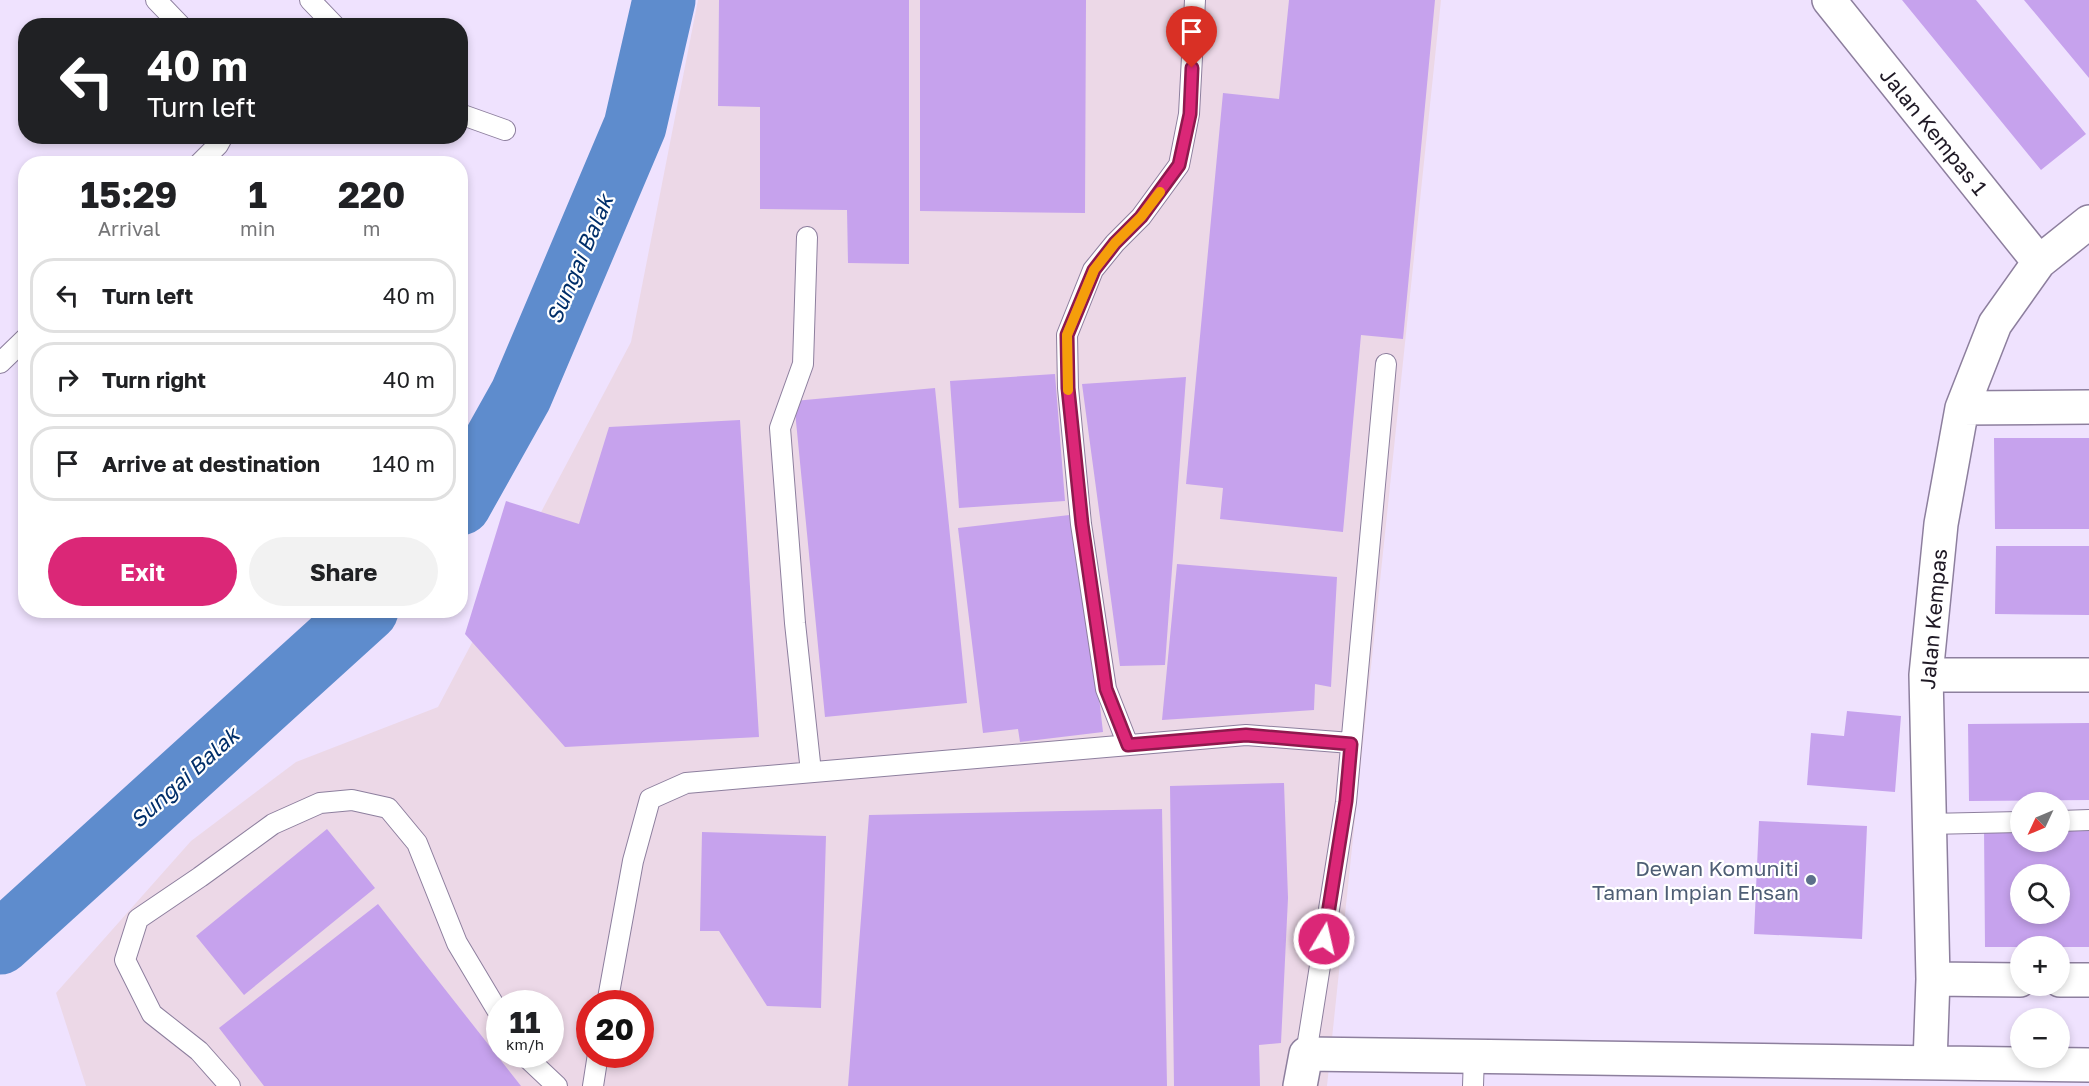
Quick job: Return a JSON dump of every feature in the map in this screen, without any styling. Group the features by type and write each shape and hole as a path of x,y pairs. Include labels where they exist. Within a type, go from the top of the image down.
{"street":[{"name":"Jalan Kempas 1","path":"1829,0 2040,262"},
{"name":"Jalan Kempas","path":"1930,1063 1933,979 1926,675 1941,524 1962,408 1995,324 2040,262 2089,222"},
{"path":"1962,408 2089,407"},
{"path":"1926,675 2089,675"},
{"path":"1933,979 2010,980"},
{"path":"2070,980 2089,980"},
{"path":"1300,1086 1306,1054 1474,1071 1731,1073 1930,1063 2089,1065"}],"lane":[{"path":"156,0 173,18"},
{"path":"310,0 327,18"},
{"path":"1128,745 1106,689 1082,524 1068,388 1067,335 1094,270 1115,243 1141,217 1179,165 1190,114 1195,0"},
{"path":"468,117 505,130"},
{"path":"207,156 219,144"},
{"path":"807,237 803,364 780,428 795,623 811,772"},
{"path":"0,363 18,346"},
{"path":"1306,1054 1346,801 1386,364"},
{"path":"610,990 633,861 651,799 686,783 1246,735 1351,744"},
{"path":"230,1086 199,1051 152,1014 125,960 138,919 273,824 320,803 352,800 388,808 417,843 457,943 486,992"},
{"path":"2070,820 2089,820"},
{"path":"1928,824 2010,822"},
{"path":"538,1068 557,1086"},
{"path":"593,1086 596,1068"}],"shaded area":[{"path":"698,0 1441,0 1327,1086 86,1086 56,993 191,841 296,762 438,707 631,342"}],"building":[{"path":"719,0 909,0 909,264 848,263 847,210 760,209 760,107 718,106"},
{"path":"920,0 1086,0 1085,213 920,211"},
{"path":"1289,0 1435,0 1403,339 1361,335 1343,532 1220,519 1223,488 1186,484 1223,93 1279,99"},
{"path":"1902,0 1976,0 2086,134 2041,170"},
{"path":"2024,0 2089,0 2089,78"},
{"path":"1055,374 1065,501 959,508 950,381"},
{"path":"1186,377 1165,665 1120,666 1082,384"},
{"path":"935,388 967,703 825,717 794,401"},
{"path":"740,420 759,737 565,747 465,634 506,501 579,524 609,427"},
{"path":"1994,438 2089,438 2089,529 1995,529"},
{"path":"1078,514 1103,732 1020,742 1018,729 983,733 958,528"},
{"path":"1996,546 2089,546 2089,615 1995,614"},
{"path":"1177,564 1337,577 1331,687 1315,684 1314,710 1162,720"},
{"path":"1847,711 1901,716 1895,792 1807,785 1811,733 1844,736"},
{"path":"2089,723 2089,800 2070,800 2070,792 2010,792 2010,801 1969,801 1968,724"},
{"path":"1284,783 1288,898 1281,1043 1259,1045 1260,1086 1174,1086 1170,786"},
{"path":"1162,809 1167,1086 848,1086 869,815"},
{"name":"Dewan Komuniti Taman Impian Ehsan","path":"1759,821 1867,826 1862,939 1754,934"},
{"path":"1984,827 2010,827 2010,852 2070,852 2070,827 2089,828 2089,947 2070,947 2070,936 2010,936 2010,947 1985,947"},
{"path":"327,829 375,888 244,995 196,936"},
{"path":"702,832 826,836 821,1008 767,1006 719,931 700,931"},
{"path":"378,904 486,1041 486,1068 507,1068 521,1086 264,1086 219,1028"}],"waterway":[{"name":"Sungai Balak","path":"468,490 521,395 635,126 664,0"},
{"name":"Sungai Balak","path":"0,943 358,618"}],"slow traffic":[{"path":"1068,390 1067,335 1094,270 1160,192"}],"place":[{"name":"Dewan Komuniti Taman Impian Ehsan","path":"1811,880"}],"route":[{"path":"1192,68 1190,114 1179,165 1141,217 1115,243 1094,270 1067,335 1068,388 1082,524 1106,689 1128,745 1246,735 1351,744 1346,801 1324,939"}]}
